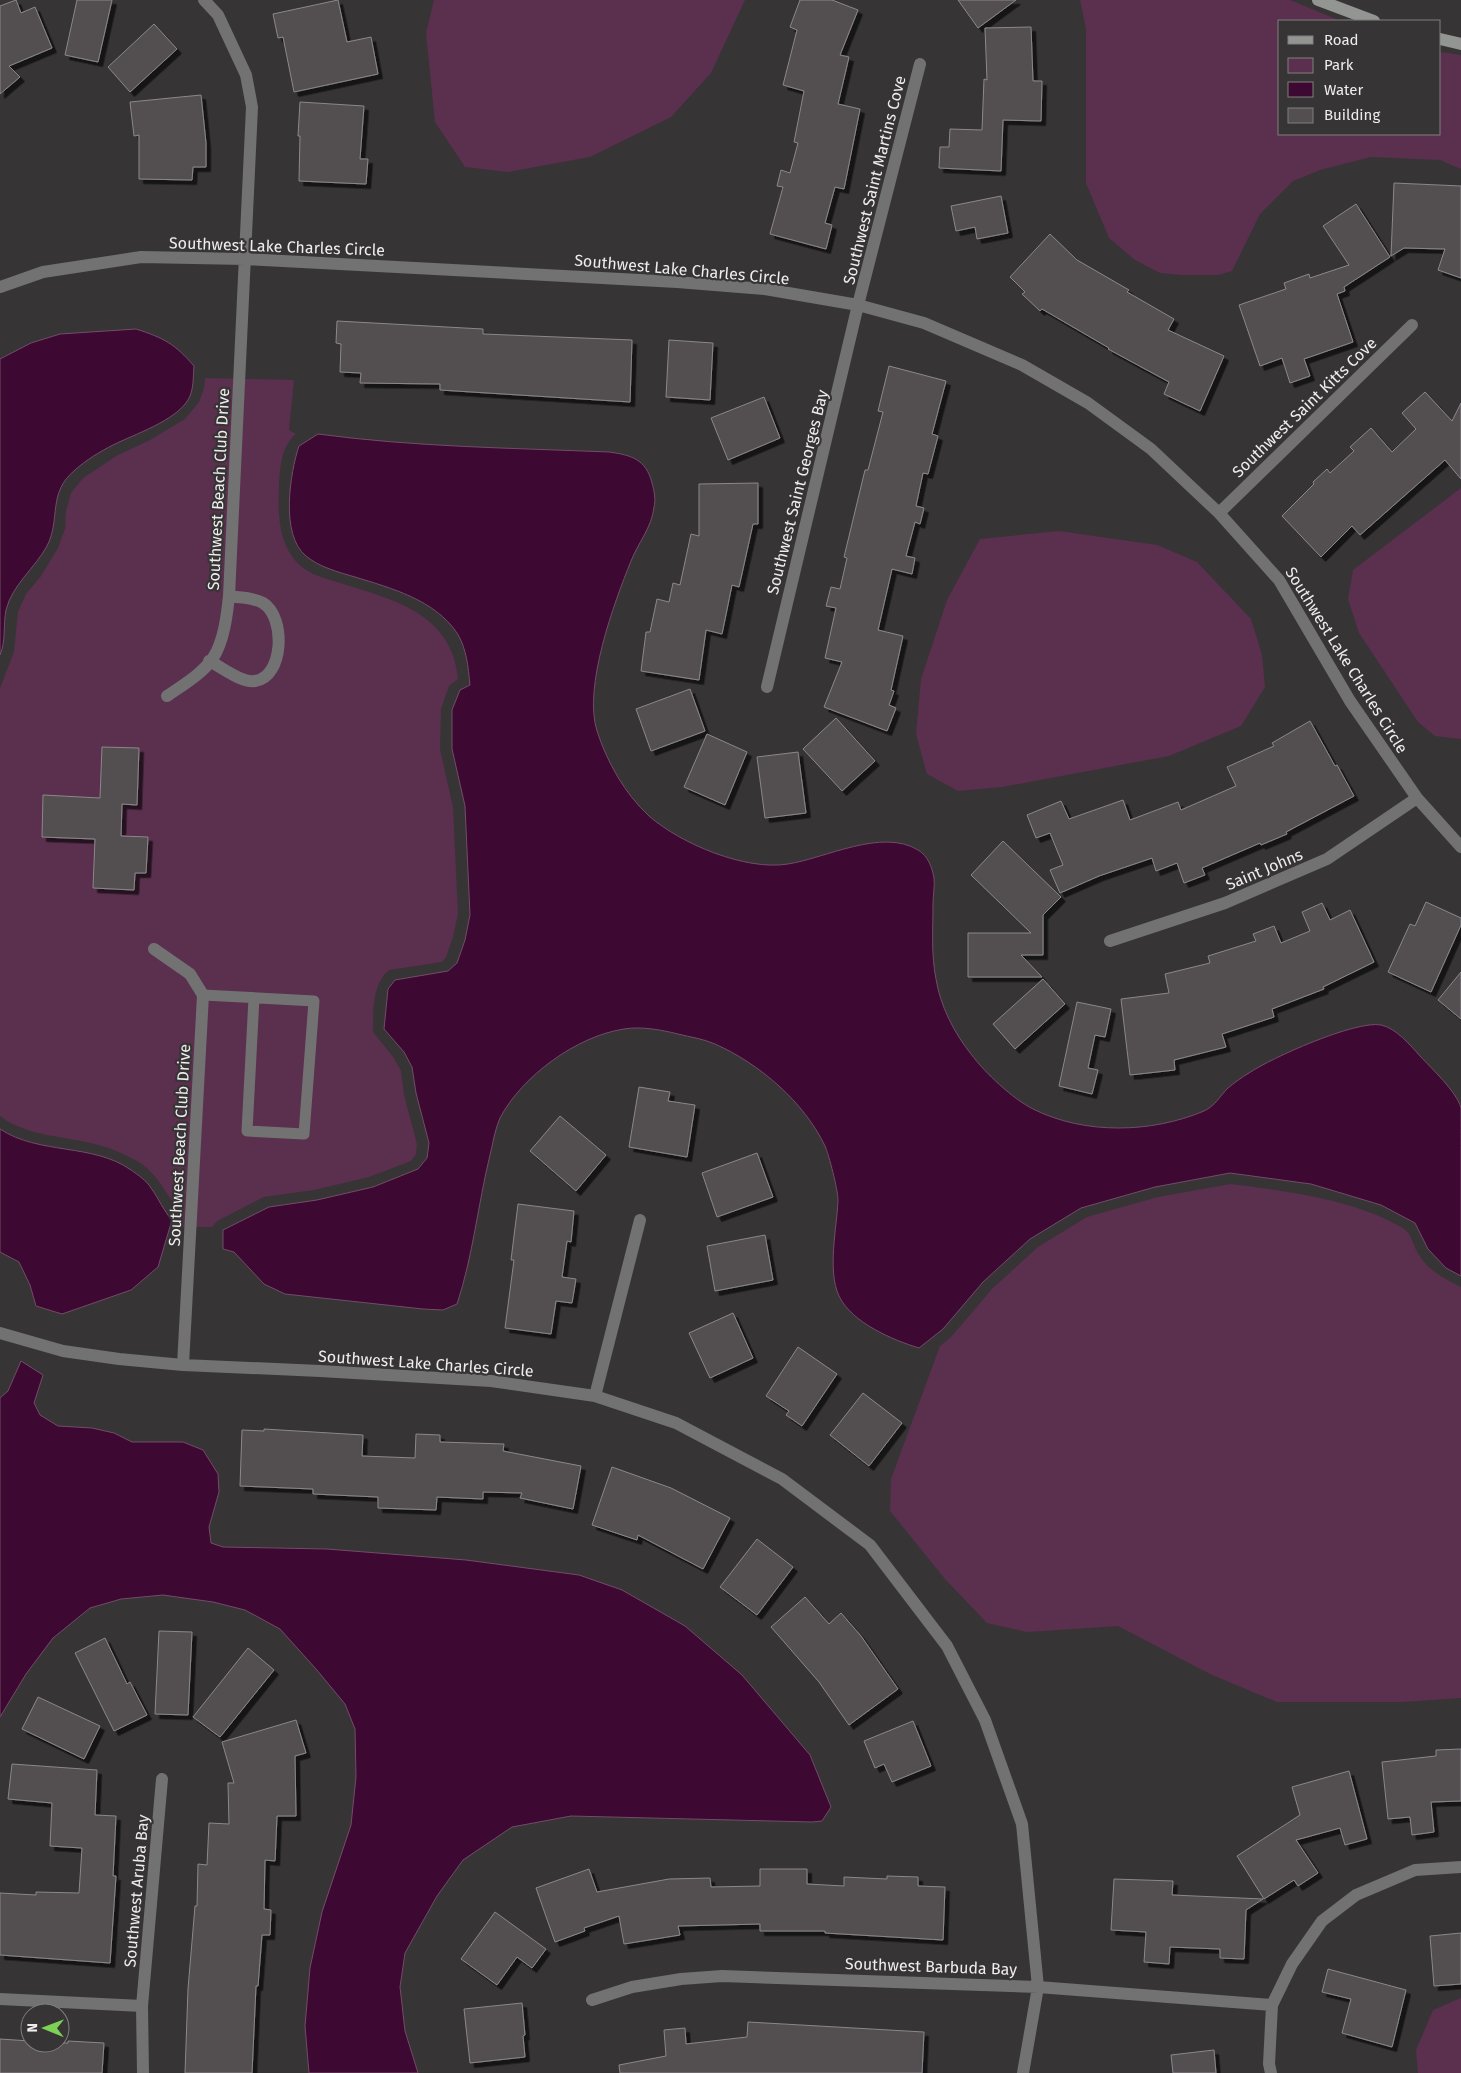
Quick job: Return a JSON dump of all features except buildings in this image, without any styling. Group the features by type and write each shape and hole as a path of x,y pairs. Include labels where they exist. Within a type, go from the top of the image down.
{"street":[{"name":"Southwest Beach Club Drive","path":"167,696 195,676 213,657 224,627 229,596 252,107 246,75 218,15 204,0"},
{"path":"1318,0 1371,20"},
{"path":"1441,38 1461,44"},
{"name":"Southwest Saint Martins Cove","path":"858,305 920,64"},
{"name":"Southwest Lake Charles Circle","path":"0,287 43,272 141,257 245,259 677,282 765,289 858,305 924,323 1030,370 1088,403 1151,449 1219,513 1279,580 1350,701 1417,798 1461,848"},
{"name":"Southwest Saint Georges Bay","path":"766,687 858,305"},
{"name":"Southwest Saint Kitts Cove","path":"1219,513 1412,325"},
{"path":"209,661 248,681 256,681 266,676 274,664 278,643 278,628 275,617 262,603 253,599 229,596"},
{"name":"Saint Johns","path":"1110,941 1225,903 1327,859 1417,798"},
{"path":"154,949 190,974 203,995"},
{"name":"Southwest Beach Club Drive","path":"183,1365 203,995"},
{"path":"595,1396 640,1220"},
{"name":"Southwest Lake Charles Circle","path":"0,1333 63,1351 119,1359 183,1365 473,1380 595,1396 676,1423 782,1479 870,1545 947,1646 986,1720 1022,1824 1038,1987 1023,2073"},
{"name":"Southwest Aruba Bay","path":"143,2073 142,2006 162,1779"},
{"path":"1271,2073 1269,2064 1272,2005 1292,1964 1322,1922 1356,1895 1415,1870 1461,1867"},
{"name":"Southwest Barbuda Bay","path":"592,2000 632,1986 680,1979 722,1976 1038,1987 1272,2005"},
{"path":"0,1999 142,2006"}],"lane":[{"path":"203,995 314,1001 304,1134 247,1131 254,998"}],"green space":[{"path":"434,0 745,0 711,73 671,117 590,157 508,172 465,167 435,122 426,33"},
{"path":"1080,0 1290,0 1339,20 1278,20 1278,135 1441,135 1441,52 1461,55 1461,169 1440,160 1371,157 1320,170 1293,181 1260,214 1232,271 1218,275 1160,273 1135,260 1109,238 1086,183 1086,29"},
{"path":"205,378 294,380 289,430 296,434 287,445 282,458 279,495 280,524 289,551 298,564 314,574 397,602 416,612 431,623 444,638 453,656 458,679 449,686 441,709 440,749 453,807 458,914 453,937 446,957 442,962 389,970 383,976 376,990 373,1032 394,1058 401,1071 404,1095 417,1144 416,1154 411,1161 369,1177 314,1190 264,1197 217,1221 212,1227 182,1227 183,1216 157,1179 145,1166 137,1161 92,1143 24,1129 0,1116 0,688 14,652 18,612 26,594 41,576 58,548 65,529 66,511 71,493 83,478 118,455 150,440 185,419 199,402"},
{"path":"1461,488 1461,739 1435,736 1418,722 1359,633 1348,599 1353,570"},
{"path":"1059,531 1157,545 1197,562 1251,619 1262,655 1265,687 1241,726 1169,756 1002,787 958,791 927,774 916,734 921,679 947,600 980,539"},
{"path":"1230,1184 1320,1198 1364,1210 1385,1219 1407,1231 1419,1255 1432,1270 1461,1287 1461,1698 1402,1702 1277,1702 1210,1674 1118,1626 1027,1632 987,1623 945,1579 890,1511 891,1479 940,1346 951,1337 992,1289 1038,1247 1087,1217 1158,1197"},
{"path":"1461,1998 1461,2073 1418,2073 1416,2050 1433,2010"}],"water":[{"path":"136,329 154,335 168,343 181,352 194,366 190,396 182,408 164,421 99,453 79,466 66,479 58,497 51,536 47,546 18,585 9,601 0,655 0,359 31,343 60,334"},
{"path":"318,434 390,442 609,452 631,457 642,463 652,483 655,504 651,521 631,561 602,645 594,692 594,713 597,731 612,766 632,798 649,816 678,836 696,845 734,859 753,863 788,864 871,843 888,842 904,844 921,852 929,862 934,878 934,970 941,999 949,1018 965,1046 991,1077 1025,1105 1053,1117 1096,1127 1141,1127 1163,1124 1208,1109 1228,1088 1241,1078 1275,1058 1353,1028 1369,1025 1387,1027 1407,1042 1443,1080 1459,1102 1461,1108 1461,1276 1446,1268 1428,1249 1415,1223 1381,1205 1311,1184 1230,1173 1155,1187 1081,1208 1030,1239 983,1282 943,1329 919,1348 886,1335 863,1322 845,1306 839,1296 835,1286 833,1262 838,1200 837,1189 825,1146 805,1114 793,1100 764,1073 732,1052 715,1044 702,1039 665,1031 637,1028 606,1033 570,1049 537,1073 510,1102 500,1118 495,1131 463,1286 457,1304 443,1310 423,1309 285,1294 264,1284 234,1252 223,1249 223,1230 269,1207 317,1200 373,1187 418,1169 427,1158 429,1143 416,1093 412,1067 404,1052 384,1029 388,989 395,980 448,971 457,963 465,940 470,915 465,806 452,749 452,710 460,690 470,685 463,645 457,633 448,622 425,604 397,591 323,566 306,556 298,546 290,519 290,487 299,446"},
{"path":"0,1129 32,1143 100,1156 131,1170 145,1181 172,1220 158,1267 131,1290 62,1314 36,1306 30,1285 19,1262 0,1252"},
{"path":"21,1361 43,1375 34,1403 40,1415 58,1426 92,1428 114,1433 132,1442 183,1442 203,1450 218,1474 219,1492 209,1527 211,1543 223,1547 327,1549 466,1560 579,1575 622,1590 685,1626 742,1675 810,1755 831,1807 822,1821 812,1822 571,1816 512,1827 463,1860 437,1896 405,1953 400,1987 405,2031 418,2073 309,2073 305,2026 310,1968 322,1912 351,1825 356,1777 355,1729 345,1704 280,1629 245,1610 213,1602 163,1595 121,1599 90,1608 53,1638 26,1674 0,1717 0,1398 8,1391"}]}
